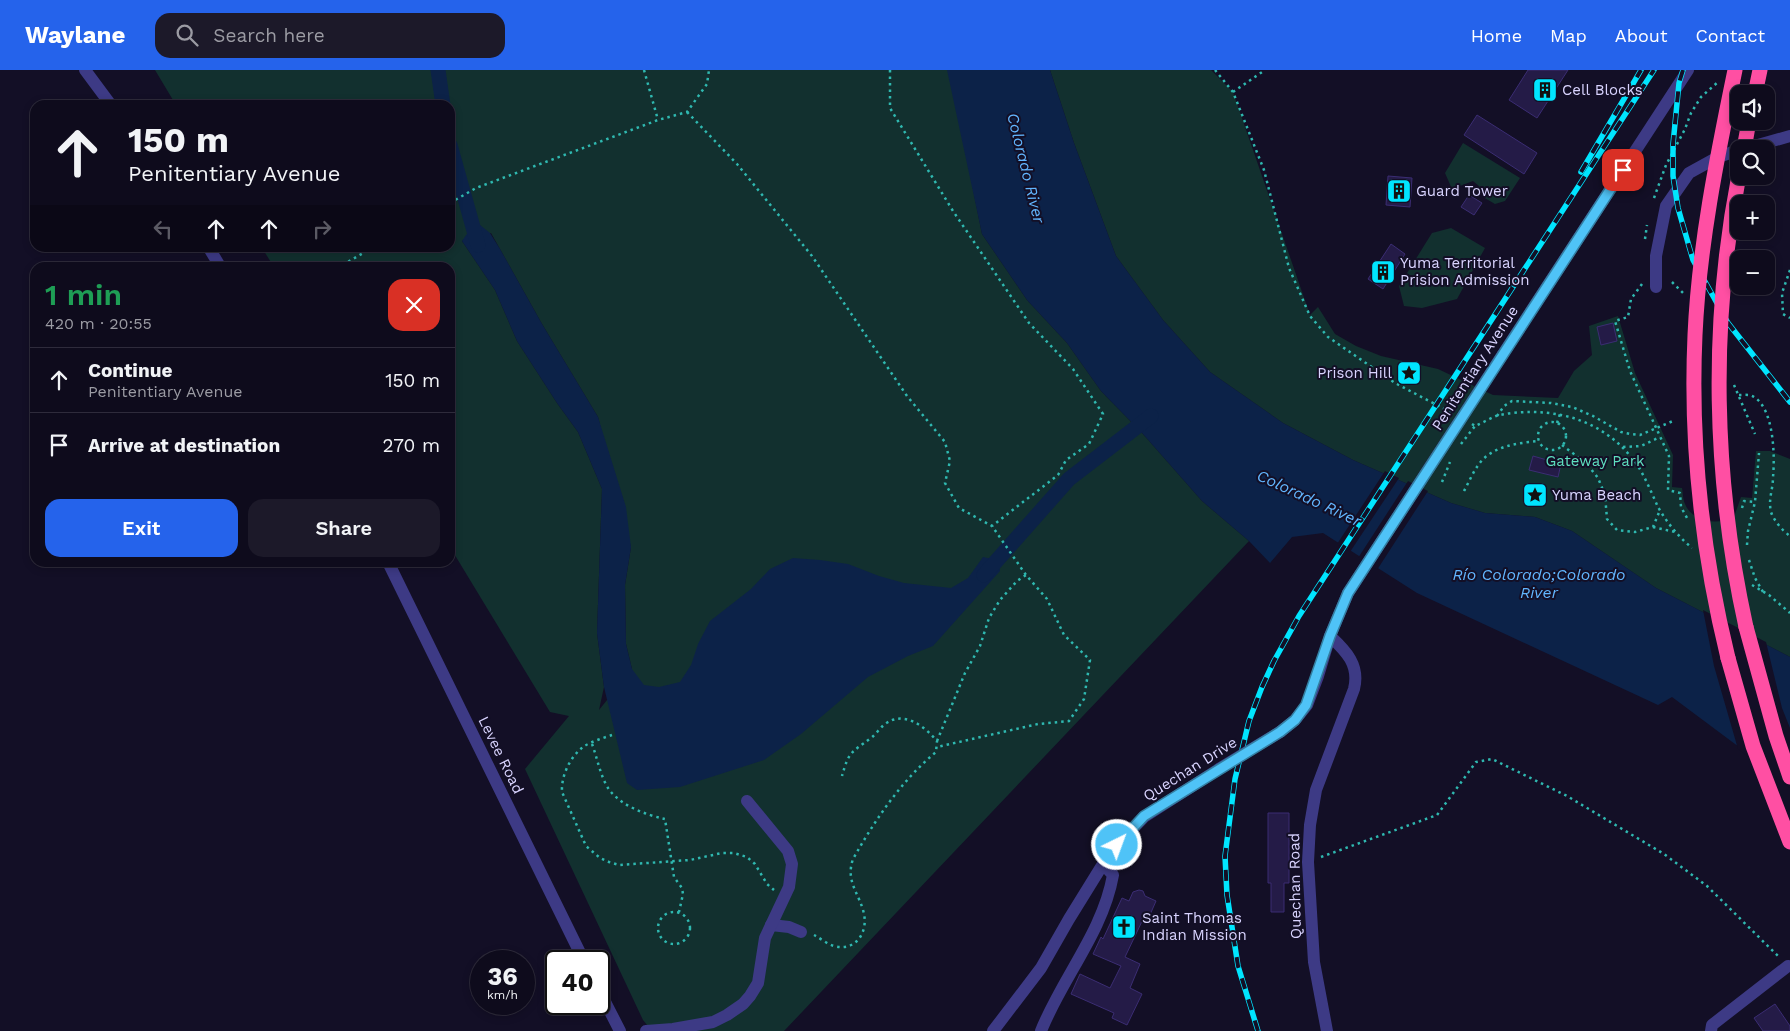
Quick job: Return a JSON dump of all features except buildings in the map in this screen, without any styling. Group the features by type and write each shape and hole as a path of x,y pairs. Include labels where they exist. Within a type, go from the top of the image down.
{"highway":[{"path":"1734,70 1707,218 1695,335 1695,412 1701,506 1709,570 1721,629 1742,712 1771,795 1790,842"},
{"path":"1757,85 1760,70"},
{"path":"1737,185 1730,229 1720,331 1719,390 1722,461 1729,536 1740,598 1753,657 1790,777"}],"street":[{"path":"85,70 107,100"},
{"name":"Penitentiary Avenue","path":"1330,636 1348,593 1688,70"},
{"path":"1775,140 1790,136"},
{"path":"1656,287 1656,256 1666,206 1689,173 1718,157 1730,153"},
{"name":"Levee Road","path":"390,567 579,950"},
{"name":"Quechan Drive","path":"993,1031 1041,968 1103,864 1117,845 1144,816 1280,732 1295,720 1306,705 1330,636"},
{"name":"Quechan Road","path":"1327,1031 1314,962 1308,862 1310,825 1316,790 1356,683 1355,669 1351,659 1330,636"},
{"path":"646,1031 673,1029 713,1022 743,1004 758,983 765,938 790,887 792,864 788,851 747,801"},
{"path":"1041,1031 1048,1014 1086,946 1109,895 1113,875 1103,864"},
{"path":"770,925 789,927 801,932"},
{"path":"1711,1031 1712,1025 1788,966"},
{"path":"610,1011 620,1031"}],"path":[{"path":"644,70 658,120"},
{"path":"455,200 476,188 658,120 687,112 707,84 709,70"},
{"path":"890,70 890,108 948,203 1030,323 1073,369 1103,414 1089,444 1066,460 1058,475 992,526"},
{"path":"1215,70 1233,92 1265,70"},
{"path":"1654,201 1666,165 1686,129 1691,113 1701,97 1719,81"},
{"path":"687,112 737,164 812,256 906,396 945,442 950,461 945,483 959,508 992,526 1026,574 1048,599 1064,635 1090,660 1084,699 1069,721 1038,724 937,747"},
{"path":"1644,245 1649,218"},
{"path":"348,262 365,252"},
{"path":"1790,270 1782,293 1783,314 1790,318"},
{"path":"1643,283 1631,299 1628,317 1615,321 1630,371 1669,456 1668,490 1680,492 1680,507 1687,518 1692,521"},
{"path":"1739,395 1752,395 1761,402 1768,414 1774,462 1769,499 1770,507 1772,514 1784,532 1790,536"},
{"path":"1497,416 1504,406 1512,401 1551,403 1572,407 1593,416 1621,432 1630,434 1640,434 1673,421"},
{"path":"1557,423 1560,414"},
{"path":"1548,423 1557,423 1566,433 1566,438 1562,445 1554,450 1549,450 1541,445 1539,441 1538,436 1541,428 1548,423"},
{"path":"1458,450 1475,426"},
{"path":"1623,447 1641,446 1660,437"},
{"path":"1464,491 1480,462 1501,447 1521,442 1539,441"},
{"path":"1562,445 1588,464 1598,478 1605,496 1607,519 1617,530 1635,532 1653,527 1675,532"},
{"path":"1747,548 1748,531 1755,502 1758,453"},
{"path":"1442,482 1452,458"},
{"path":"1741,510 1744,501 1755,502"},
{"path":"1653,527 1660,510"},
{"path":"1748,555 1755,578 1764,592"},
{"path":"937,741 965,673 980,646 989,618 1000,600 1026,574"},
{"path":"592,743 608,788 621,800 633,807 651,816 665,819 674,878 682,888 683,894 679,912"},
{"path":"1308,862 1437,815 1476,762 1492,759 1568,796 1664,854 1706,886 1788,966"},
{"path":"679,912 688,919 690,924 689,935 681,942 671,944 666,942 659,934 658,923 664,915 679,912"}],"green space":[{"path":"155,70 949,70 982,234 1027,300 1067,343 1101,391 1143,434 1202,501 1249,541 784,1031 652,1031 643,1020 525,769 569,716 550,712 455,555 455,262 271,262 265,252 455,252 455,100 173,100","holes":["491,233 542,324 598,417 631,547 625,585 626,644 632,669 599,710 604,687 597,633 602,489 578,432 517,341 495,290 462,241"]},
{"name":"Gateway Park","path":"1050,70 1211,70 1233,92 1310,315 1318,307 1335,334 1356,346 1381,356 1438,369 1493,395 1558,398 1574,371 1592,355 1589,326 1618,316 1635,373 1673,455 1672,487 1682,488 1685,504 1694,515 1707,521 1728,520 1734,517 1741,497 1752,498 1756,451 1770,451 1790,459 1790,657 1656,588 1572,531 1535,517 1485,513 1451,503 1353,460 1283,423 1210,372 1163,320 1116,256 1074,143"},
{"path":"1463,143 1520,178 1505,201 1495,204 1483,197 1479,186 1473,181 1452,189 1445,173"},
{"path":"1451,228 1485,248 1457,299 1422,308 1404,306 1399,286 1432,233"}],"water":[{"name":"Río Colorado;Colorado River","path":"947,70 1050,70 1074,143 1116,256 1163,320 1210,372 1283,423 1353,460 1451,503 1485,513 1535,517 1572,531 1656,588 1790,657 1790,785 1672,697 1658,705 1417,593 1323,533 1292,537 1270,563 1249,541 1202,501 1143,434 1101,391 1067,343 1027,300 982,234"},
{"path":"480,225 490,233 500,249 542,324 598,417 626,507 631,547 625,585 626,644 632,669 644,685 659,687 680,682 691,665 698,644 710,621 751,589 770,569 793,558 848,564 904,583 951,588 968,578 983,557 998,560 1000,571 933,646 908,656 868,677 801,734 764,760 680,787 637,790 627,783 604,687 597,633 602,489 578,432 517,341 495,290 462,241 471,228"}],"pier":[{"path":"1385,471 1399,478 1350,552 1337,544"},
{"path":"1408,481 1428,491 1377,570 1358,558"},
{"path":"1703,610 1766,642 1782,708 1790,728 1790,788 1738,749 1714,666"}],"waterway":[{"path":"438,70 442,100"},
{"path":"455,163 478,245"},
{"path":"984,575 1069,479 1151,416"}],"railway":[{"path":"1581,172 1641,70"},
{"path":"1258,1031 1238,966 1227,895 1225,856 1235,779 1249,721 1262,687 1299,616 1654,70"},
{"path":"1683,70 1679,83 1673,144 1673,176 1678,208 1693,260 1728,323 1790,402"}],"place":[{"name":"Cell Blocks","path":"1545,90"},
{"name":"Guard Tower","path":"1399,191"},
{"name":"Yuma Territorial Prision Admission","path":"1383,272"},
{"name":"Prison Hill","path":"1409,373"},
{"name":"Yuma Beach","path":"1535,495"},
{"name":"Saint Thomas Indian Mission","path":"1124,927"}],"route":[{"path":"1117,845 1144,816 1280,732 1295,720 1306,705 1318,676 1330,636 1348,593 1623,170"}],"water label":[{"name":"Colorado River","path":"1026,168"},
{"name":"Colorado River","path":"1309,498"}]}
